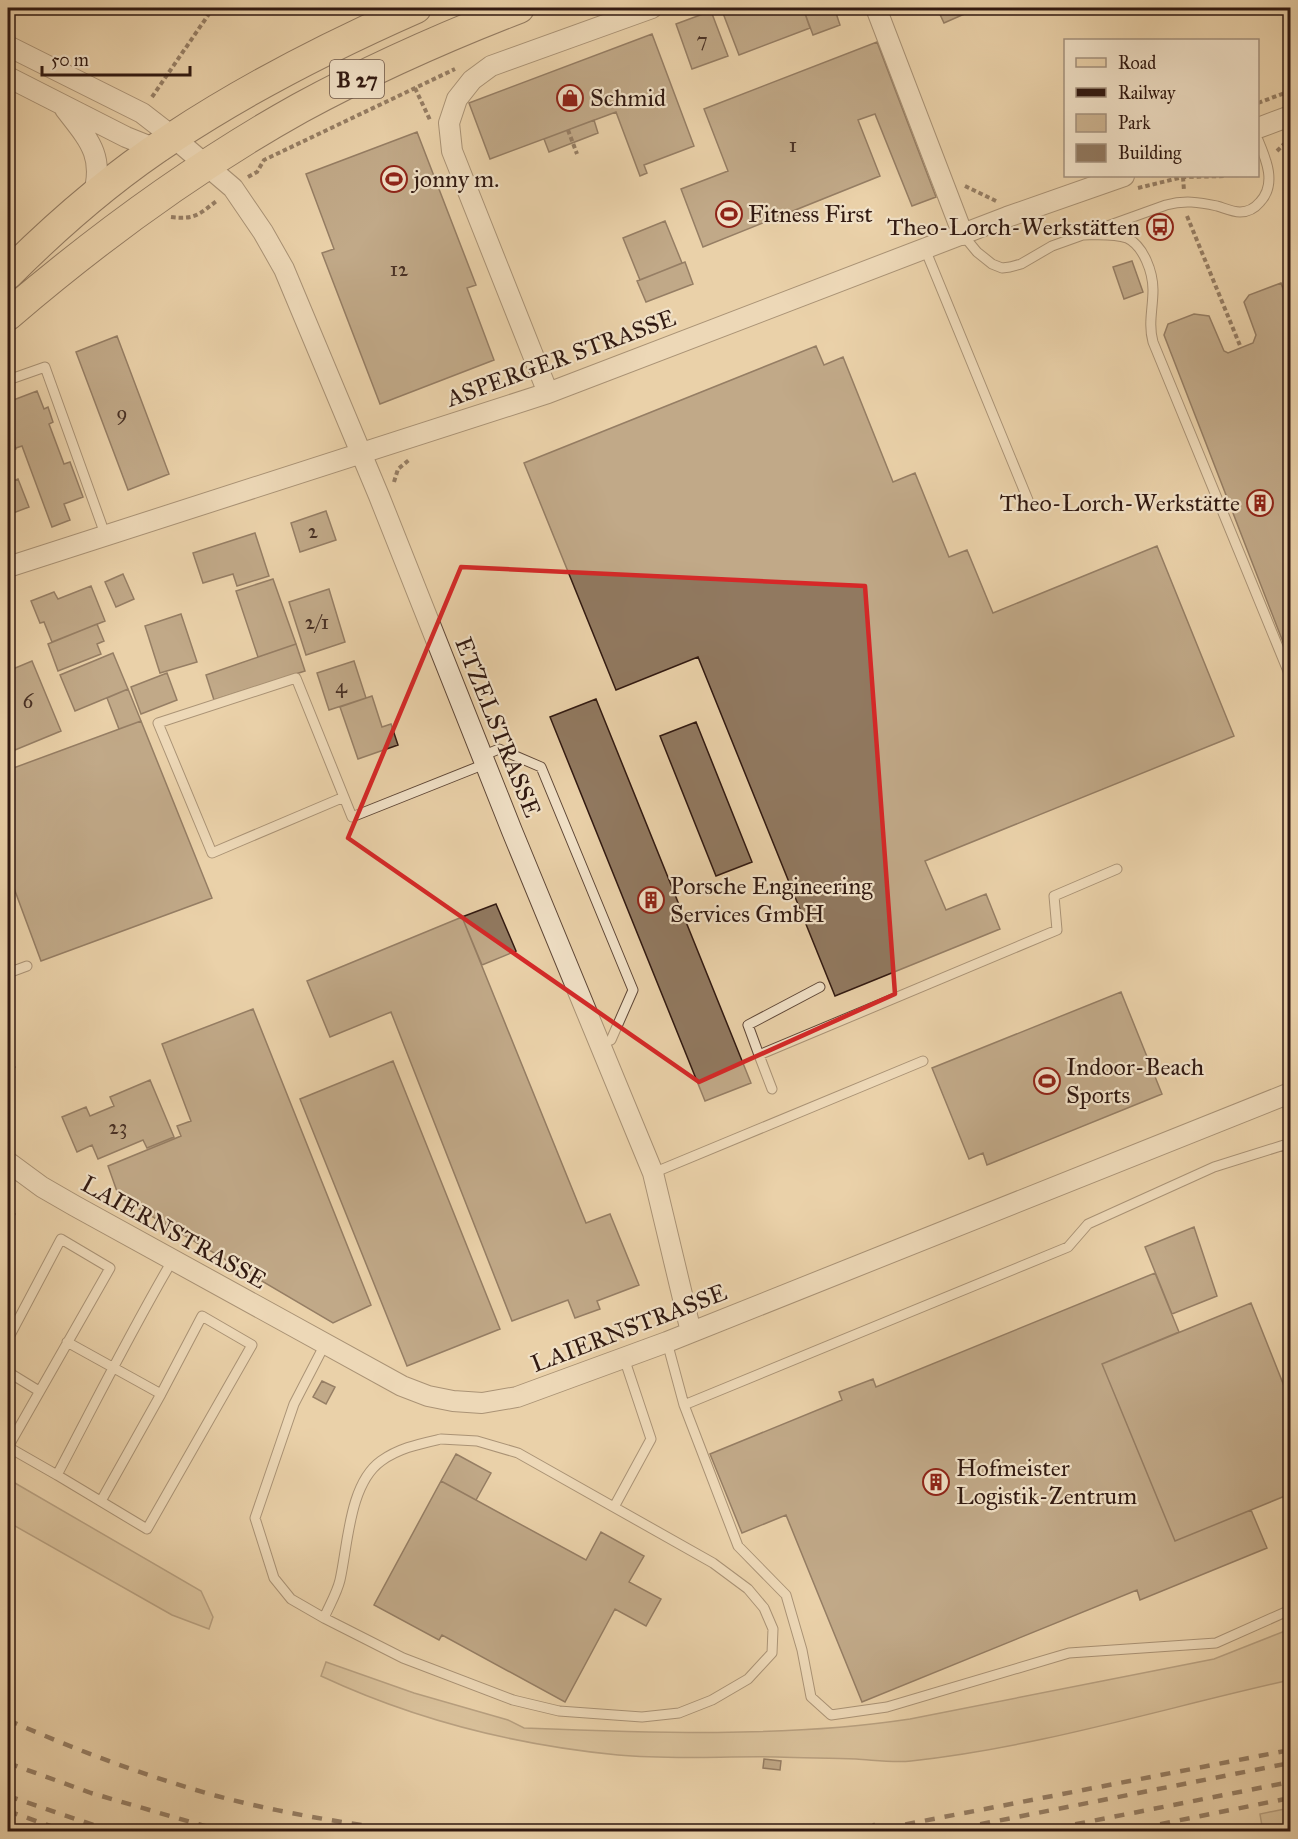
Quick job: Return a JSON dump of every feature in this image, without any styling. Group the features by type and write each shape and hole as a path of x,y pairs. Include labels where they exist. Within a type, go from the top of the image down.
{"main road":[{"name":"B 27","path":"8,274 93,196 164,143 273,77 416,8"},
{"name":"B 27","path":"8,315 153,202 300,109 398,59 519,8"}],"street":[{"path":"548,393 455,160 449,138 450,123 457,99 464,88 491,66 652,8"},
{"path":"876,8 963,235"},
{"path":"8,46 142,113 164,143"},
{"path":"8,77 61,105 164,143"},
{"path":"61,105 92,146 98,170 93,196"},
{"path":"1259,127 1290,116"},
{"name":"ETZELSTRASSE","path":"164,143 207,166 233,188 285,269 652,1173 692,1332"},
{"name":"ASPERGER STRASSE","path":"8,567 548,393 925,249 1121,177"},
{"name":"LAIERNSTRASSE","path":"8,1162 58,1196 172,1261 402,1386 428,1396 482,1403 517,1397 667,1342 1290,1093"}],"lane":[{"path":"963,235 983,258 1002,268 1021,264 1052,246 1151,209 1186,201 1199,202 1235,212 1248,211 1257,205 1267,193 1269,185 1266,161 1259,145"},
{"path":"1080,235 1108,235 1126,238 1136,244 1146,260 1152,278 1150,319 1153,342 1290,676"},
{"path":"925,249 1028,500"},
{"path":"8,380 45,367 105,534"},
{"path":"344,797 212,853 158,723 296,678 344,797 352,817 484,760 499,749 541,767 633,990 611,1040 599,1044"},
{"path":"759,1055 1057,930 1054,896 1117,869"},
{"path":"8,973 27,966"},
{"path":"772,1089 748,1025 820,987"},
{"path":"652,1173 923,1061"},
{"path":"684,1405 1068,1247 1088,1224 1214,1167 1284,1145 1290,1149"},
{"path":"8,1339 61,1239 110,1268 8,1447 147,1529 252,1345 202,1316 101,1501"},
{"path":"57,1475 172,1261"},
{"path":"67,1342 161,1394"},
{"path":"667,1342 684,1405 738,1546 786,1595 802,1650 811,1697 831,1715 887,1707 1069,1653 1216,1643 1290,1610"},
{"path":"324,1618 340,1582 350,1519 365,1479 380,1461 406,1447 441,1439 477,1441 518,1453 713,1563 748,1589 764,1608 773,1629 772,1653 748,1679 712,1700 679,1713 642,1717 559,1711 513,1700 403,1658 324,1618 291,1599 274,1578 255,1518 294,1404 325,1344"},
{"path":"614,1507 651,1439 624,1358"},
{"path":"8,1372 39,1391"}],"path":[{"path":"142,113 213,8"},
{"path":"153,202 167,217 187,219 200,213 257,172 264,160 465,64"},
{"path":"416,88 431,121 450,123"},
{"path":"1259,102 1290,90"},
{"path":"568,130 577,154"},
{"path":"1283,144 1290,141"},
{"path":"1183,177 1186,214 1240,348"},
{"path":"946,191 961,185 1002,204"}],"highlighted area":[{"path":"461,567 865,586 895,994 699,1082 348,838"}],"green space":[{"path":"8,1479 201,1591 213,1617 209,1629 172,1615 8,1522"},
{"path":"1290,1629 1290,1680 1054,1737 959,1755 904,1762 777,1757 658,1757 580,1750 503,1737 466,1728 392,1705 321,1676 326,1662 414,1693 508,1720 524,1728 766,1732 910,1719 1214,1659"},
{"path":"1290,1808 1290,1824 1262,1826 1260,1814"}],"building":[{"path":"721,8 803,8 810,28 739,55"},
{"path":"803,8 842,8 835,10 840,25 813,35"},
{"path":"937,8 978,8 944,23"},
{"path":"711,11 728,56 692,69 676,24"},
{"path":"652,34 694,146 644,165 647,173 640,176 616,112 490,159 469,103"},
{"path":"877,42 936,197 912,206 875,114 858,120 880,176 703,247 681,189 728,171 704,109"},
{"path":"594,120 598,133 549,152 544,139"},
{"path":"417,132 476,285 467,288 494,360 380,404 322,253 334,249 306,174"},
{"path":"665,221 682,263 640,280 623,238"},
{"path":"1132,261 1143,292 1124,299 1113,267"},
{"path":"685,262 693,284 646,302 637,281"},
{"name":"Theo-Lorch-Werkstätte","path":"1281,283 1290,308 1290,653 1288,655 1164,335 1168,324 1194,314 1209,316 1224,351 1228,353 1253,343 1256,335 1244,302 1249,295"},
{"path":"117,336 169,474 128,490 76,352"},
{"path":"816,346 824,365 843,357 893,482 915,473 949,557 967,550 993,613 1157,546 1234,736 925,861 946,910 986,894 1000,929 835,996 698,657 616,690 524,463"},
{"path":"37,391 44,409 48,407 53,422 49,424 64,464 70,462 83,497 64,504 70,520 52,527 22,446 13,449 8,433 8,402"},
{"path":"8,427 16,449 8,453"},
{"path":"18,479 29,507 8,515 8,483"},
{"path":"326,511 336,540 300,552 291,523"},
{"path":"255,533 269,576 237,586 233,574 203,583 193,553"},
{"path":"123,574 134,599 116,607 105,582"},
{"path":"273,579 296,644 258,657 236,591"},
{"path":"91,586 105,621 52,642 44,622 40,623 31,601 54,592 58,599"},
{"path":"329,589 345,642 306,655 289,602"},
{"path":"181,614 197,662 160,673 145,626"},
{"path":"97,624 104,641 97,644 101,654 58,671 48,644"},
{"path":"296,644 305,671 214,700 206,675"},
{"path":"113,653 128,689 75,711 60,675"},
{"path":"32,661 61,731 15,750 8,732 8,671"},
{"path":"354,661 366,698 329,710 317,673"},
{"path":"167,673 177,700 141,714 131,687"},
{"path":"128,689 141,721 119,729 107,698"},
{"path":"372,696 382,727 391,724 398,745 358,759 340,707"},
{"name":"Porsche Engineering Services GmbH","path":"596,699 751,1083 705,1101 550,717"},
{"path":"141,721 212,898 41,961 8,872 8,770"},
{"path":"696,722 752,862 716,876 660,736"},
{"path":"8,872 15,893 8,896"},
{"path":"496,904 516,951 482,965 462,917"},
{"path":"462,917 586,1223 610,1214 639,1285 597,1301 600,1309 575,1318 568,1300 512,1321 391,1012 330,1037 307,981"},
{"name":"Indoor-Beach Sports","path":"1121,992 1162,1094 987,1165 983,1153 969,1159 932,1068"},
{"path":"253,1009 371,1305 333,1323 119,1197 108,1166 181,1136 177,1126 191,1121 162,1044"},
{"path":"8,1057 15,1067 8,1073"},
{"path":"393,1061 500,1329 407,1366 300,1099"},
{"path":"150,1080 174,1137 147,1148 143,1140 98,1159 92,1145 77,1152 62,1117 86,1107 90,1116 114,1106 110,1097"},
{"path":"8,1210 15,1214 8,1227"},
{"path":"1194,1227 1217,1296 1172,1314 1145,1247"},
{"name":"Hofmeister Logistik-Zentrum","path":"1155,1273 1179,1332 1102,1364 1175,1541 1251,1510 1267,1548 1140,1600 1137,1590 862,1702 786,1515 742,1533 710,1454 842,1400 839,1392 873,1379 876,1387"},
{"path":"1251,1303 1290,1401 1290,1494 1175,1541 1102,1364"},
{"path":"322,1381 335,1387 326,1404 313,1397"},
{"path":"456,1454 491,1473 476,1500 441,1481"},
{"path":"441,1481 586,1560 601,1532 644,1556 629,1582 661,1599 646,1626 615,1609 565,1702 442,1635 439,1640 374,1605"},
{"path":"764,1759 781,1761 780,1770 763,1768"}],"railway":[{"path":"8,1720 111,1762 217,1796 289,1812 409,1832"},
{"path":"866,1832 1290,1750"},
{"path":"8,1763 91,1793 225,1832"},
{"path":"941,1832 1290,1763"},
{"path":"1036,1832 1290,1782"},
{"path":"8,1796 114,1832"},
{"path":"1121,1832 1290,1798"},
{"path":"8,1811 67,1832"},
{"path":"813,1832 875,1825"}],"place":[{"name":"Schmid","path":"570,98"},
{"name":"jonny m.","path":"394,179"},
{"name":"Fitness First","path":"729,214"},
{"name":"Theo-Lorch-Werkstätten","path":"1160,227"},
{"name":"Theo-Lorch-Werkstätte","path":"1260,503"},
{"name":"Porsche Engineering Services GmbH","path":"651,900"},
{"name":"Indoor-Beach Sports","path":"1047,1081"},
{"name":"Hofmeister Logistik-Zentrum","path":"936,1482"}]}
